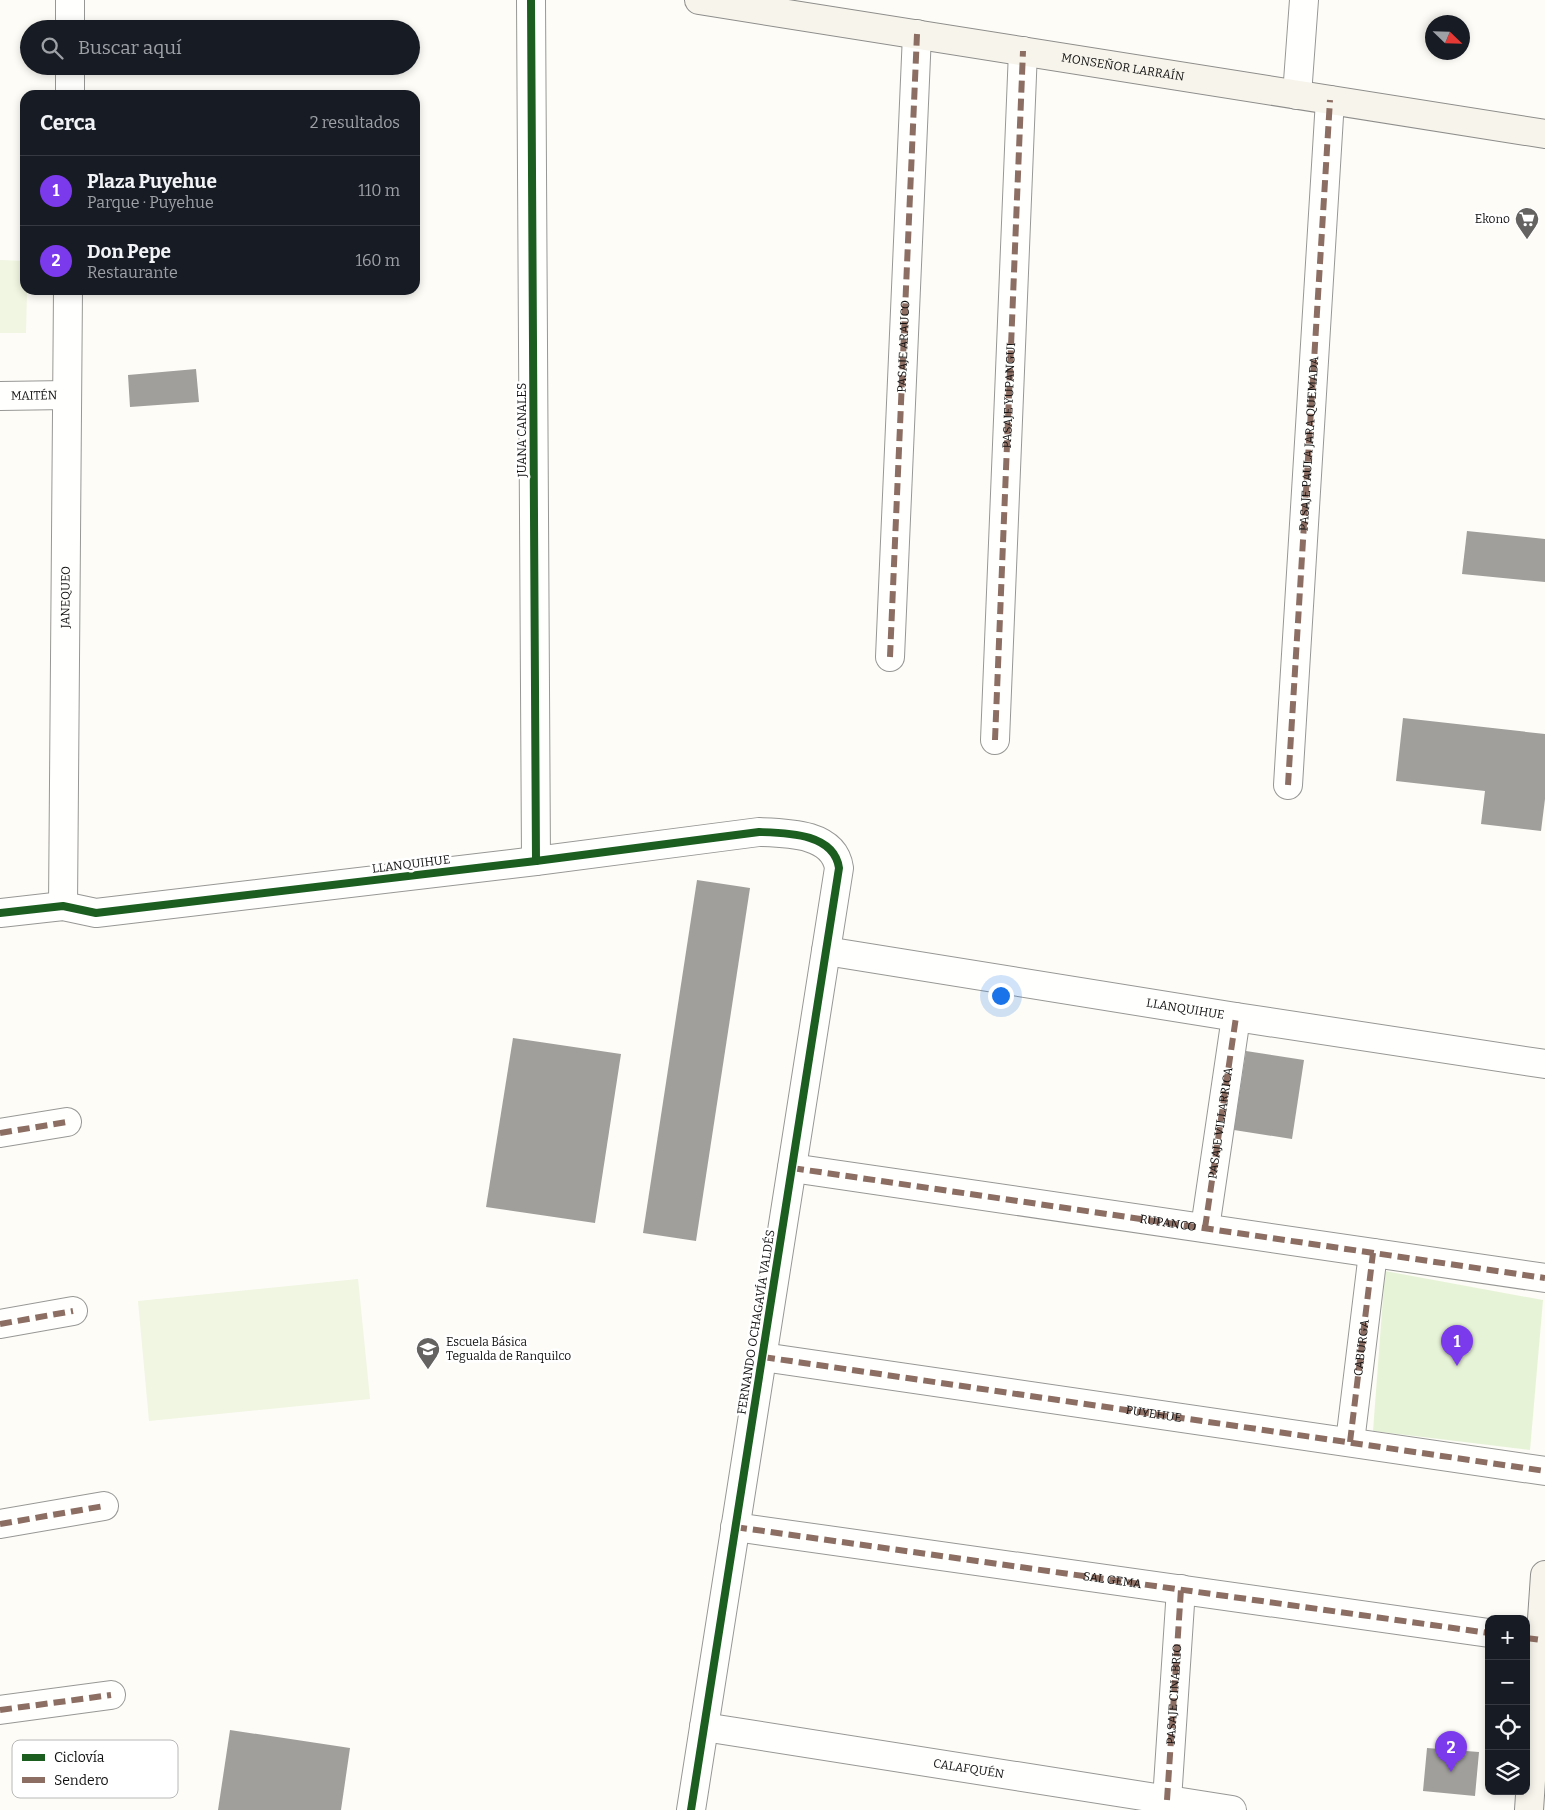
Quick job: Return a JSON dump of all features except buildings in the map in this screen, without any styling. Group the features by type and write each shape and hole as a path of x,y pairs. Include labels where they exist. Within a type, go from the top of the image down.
{"street":[{"path":"70,0 70,20"},
{"name":"JUANA CANALES","path":"532,0 536,861"},
{"name":"MONSEÑOR LARRAÍN","path":"699,0 1545,134"},
{"path":"1297,95 1304,0"},
{"name":"PASAJE ARAUCO","path":"890,657 917,34"},
{"name":"PASAJE YUPANGUI","path":"995,740 1023,51"},
{"path":"70,75 70,90"},
{"name":"PASAJE PAULA JARA QUEMADA","path":"1288,785 1330,100"},
{"name":"JANEQUEO","path":"62,906 68,295"},
{"name":"MAITÉN","path":"0,396 67,395"},
{"name":"LLANQUIHUE","path":"0,913 62,906 96,913 536,861 759,832 784,833 824,843"},
{"name":"FERNANDO OCHAGAVÍA VALDÉS","path":"691,1810 839,868 835,854 824,843"},
{"name":"LLANQUIHUE","path":"826,951 1236,1017 1545,1064"},
{"name":"PASAJE VILLARRICA","path":"1205,1228 1236,1017"},
{"path":"0,1133 67,1122"},
{"name":"RUPANCO","path":"792,1168 1545,1278"},
{"name":"CABURGA","path":"1350,1442 1373,1253"},
{"path":"0,1324 73,1311"},
{"name":"PUYEHUE","path":"763,1357 1545,1471"},
{"path":"0,1524 104,1506"},
{"name":"SAL GEMA","path":"735,1527 1485,1632"},
{"path":"1529,1810 1533,1639 1545,1575"},
{"name":"PASAJE CINABRIO","path":"1167,1800 1181,1589"},
{"path":"0,1710 111,1695"},
{"name":"CALAFQUÉN","path":"704,1727 1232,1810"}],"green space":[{"path":"0,260 20,261 20,295 27,295 26,333 0,333"},
{"path":"1385,1271 1543,1300 1530,1450 1373,1431"},
{"path":"358,1279 370,1399 149,1421 138,1301"}],"marked path":[{"path":"890,657 917,34"},
{"path":"995,740 1023,51"},
{"path":"1288,785 1330,100"},
{"path":"1205,1228 1236,1017"},
{"path":"0,1133 67,1122"},
{"path":"792,1168 1545,1278"},
{"path":"1350,1442 1373,1253"},
{"path":"0,1324 73,1311"},
{"path":"763,1357 1545,1471"},
{"path":"0,1524 104,1506"},
{"path":"735,1527 1485,1632"},
{"path":"1167,1800 1181,1589"},
{"path":"1530,1639 1541,1640"},
{"path":"0,1710 111,1695"}],"cycle path":[{"path":"531,0 536,861"},
{"path":"0,913 63,906 96,913 536,861 759,832 808,837 819,841 835,856 839,868 691,1810"}],"place":[{"name":"Ekono","path":"1527,240"},
{"name":"Plaza Puyehue","path":"1457,1366"},
{"name":"Escuela Básica Tegualda de Ranquilco","path":"428,1370"},
{"name":"Don Pepe","path":"1451,1772"}]}
